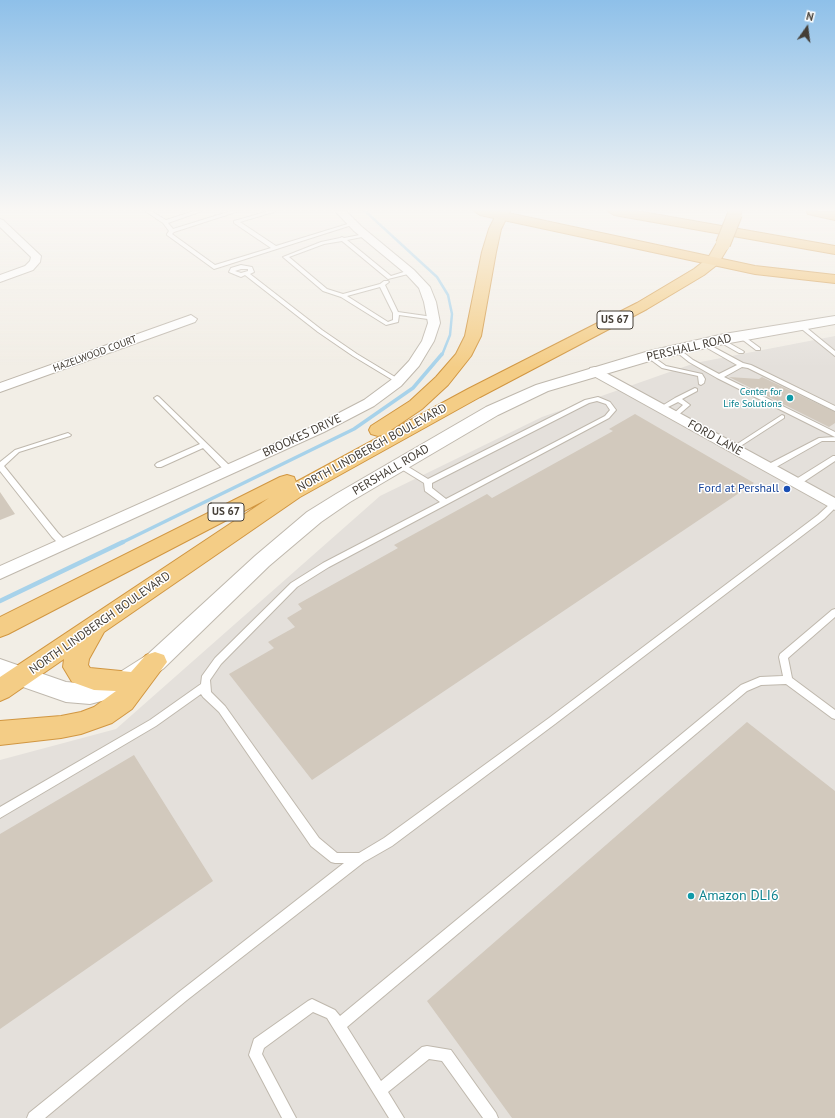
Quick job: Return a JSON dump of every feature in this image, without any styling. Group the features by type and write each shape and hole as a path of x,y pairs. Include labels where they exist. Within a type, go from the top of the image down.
{"highway":[{"name":"NORTH LINDBERGH BOULEVARD","path":"0,628 300,474 369,436 416,405 442,381 462,356 473,336 482,287 488,263"},
{"name":"NORTH LINDBERGH BOULEVARD","path":"0,690 11,674 95,628 256,516 298,489 474,393 642,306 699,272 710,263"},
{"path":"725,263 788,275 835,279"},
{"path":"95,628 77,658 75,667 81,675 94,680 126,681"},
{"path":"0,733 61,727 81,723 103,715 123,702 155,662"}],"street":[{"path":"0,279 28,268 34,263"},
{"name":"BROOKES DRIVE","path":"0,573 319,429 370,403 398,381 414,363 428,341 434,323 430,302 424,287 399,263"},
{"name":"HAZELWOOD COURT","path":"0,388 191,319"},
{"name":"PERSHALL ROAD","path":"11,674 66,692 90,694 108,690 126,681 155,662 290,536 337,502 467,425 519,398 595,371 649,356 720,340 835,320"},
{"name":"FORD LANE","path":"595,371 660,409 835,504"}],"lane":[{"path":"208,263 214,268 228,263"},
{"path":"292,263 325,290 343,296 388,324 396,321 396,313 382,285"},
{"path":"372,263 390,278"},
{"path":"343,296 382,285 390,278 410,272"},
{"path":"247,274 320,331 355,355 398,381"},
{"path":"396,313 433,319"},
{"path":"800,325 835,354"},
{"path":"741,336 758,348"},
{"path":"720,340 740,352"},
{"path":"704,344 741,365 748,366 835,409"},
{"path":"677,350 691,361 835,435"},
{"path":"649,356 664,367 700,375 702,379 701,383"},
{"path":"719,376 741,365"},
{"path":"660,409 695,390"},
{"path":"157,398 229,470"},
{"path":"360,858 335,858 315,842 222,709 206,694 205,679 218,661 294,585 326,565 607,418 614,410 608,403 598,399 587,402 428,482"},
{"path":"674,416 687,405 677,399"},
{"path":"734,448 782,417"},
{"path":"64,544 55,535 0,466 17,451 68,435"},
{"path":"768,468 821,439 835,439"},
{"path":"159,465 204,445"},
{"path":"796,483 835,458"},
{"path":"400,465 428,482"},
{"path":"428,482 428,490 446,502"},
{"path":"34,1118 183,996 360,858 388,842 552,721 815,522 835,504 835,500"},
{"path":"788,680 783,657 835,612"},
{"path":"338,1026 744,688 760,681 788,680 835,715"},
{"path":"0,813 153,723 205,686"},
{"path":"289,1118 255,1056 259,1044 312,1005 330,1014 397,1118"},
{"path":"380,1090 427,1052 446,1055 491,1118"}],"shaded area":[{"path":"835,336 835,1118 0,1118 0,760 116,729 380,496 542,417 695,363"}],"building":[{"name":"Center for Life Solutions","path":"729,377 759,379 762,377 835,412 835,423 829,427"},
{"path":"635,414 754,483 312,780 229,674 274,648 268,642 295,627 287,618 302,609 298,604 398,548 394,545 487,494 492,498 613,431 609,429"},
{"path":"0,492 15,514 0,520"},
{"name":"Amazon DLI6","path":"747,722 835,791 835,1118 512,1118 427,1001"},
{"path":"134,755 213,881 0,1029 0,834"}],"waterway":[{"path":"422,263 437,277 448,295 452,314 450,335 442,355"},
{"path":"121,543 354,429 413,388 442,354"},
{"path":"0,601 123,542"}],"place":[{"name":"Center for Life Solutions","path":"790,398"},
{"name":"Ford at Pershall","path":"787,489"},
{"name":"Amazon DLI6","path":"691,896"}]}
